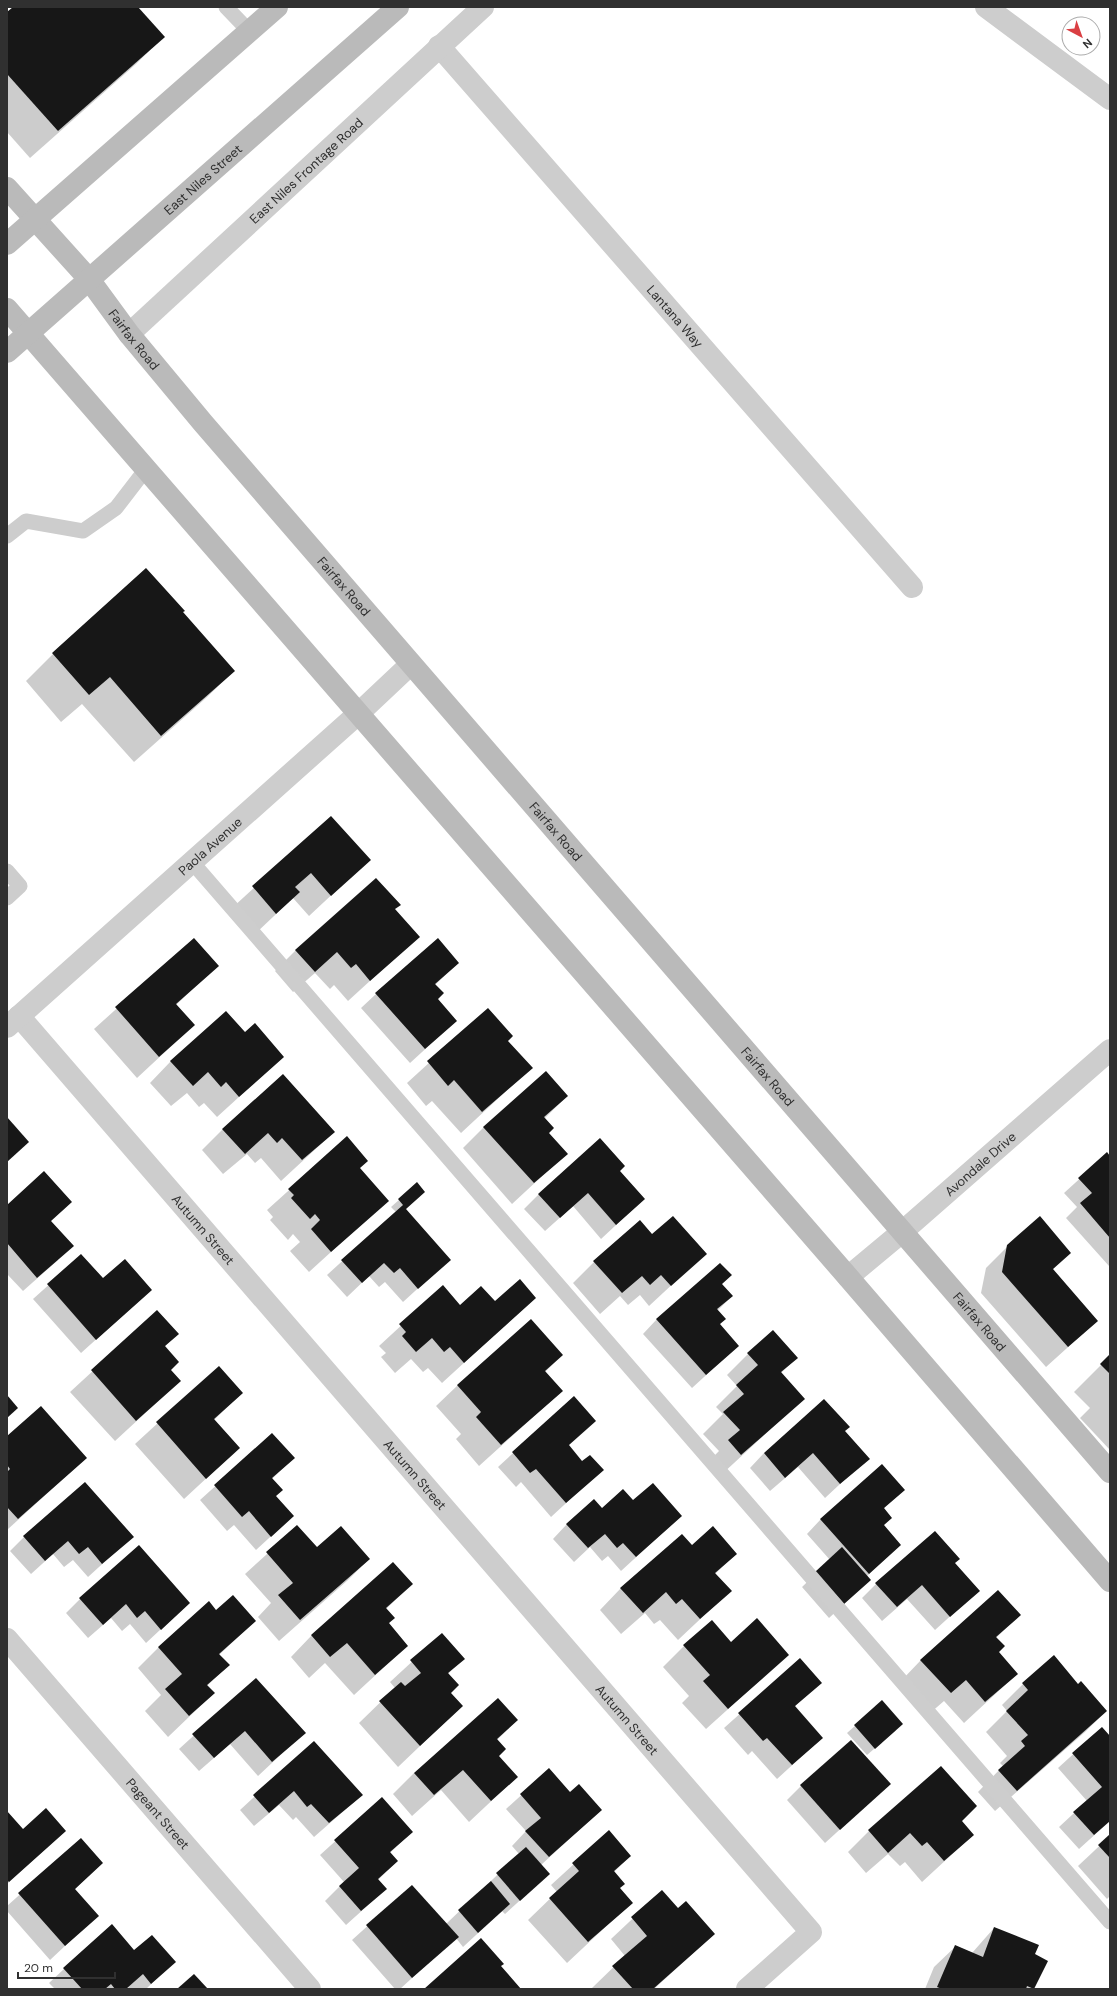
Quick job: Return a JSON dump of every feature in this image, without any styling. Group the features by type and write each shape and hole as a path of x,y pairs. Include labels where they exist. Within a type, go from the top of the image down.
{"main road":[{"path":"7,244 277,7"},
{"name":"East Niles Street","path":"7,352 88,278 398,7"},
{"name":"Fairfax Road","path":"7,188 88,278 129,334 208,429 1110,1472"},
{"path":"7,309 848,1276 1110,1581"}],"street":[{"name":"East Niles Frontage Road","path":"129,334 439,46 483,7"},
{"path":"986,7 1110,99"},
{"name":"Lantana Way","path":"439,46 912,586"},
{"name":"Paola Avenue","path":"13,1022 359,713 411,664"},
{"name":"Autumn Street","path":"13,1022 811,1932 747,1989"},
{"name":"Avondale Drive","path":"848,1276 902,1232 1110,1050"},
{"name":"Pageant Street","path":"7,1639 310,1989"}],"lane":[{"path":"226,7 249,31"},
{"path":"7,536 26,521 83,531 116,508 146,470"},
{"path":"192,862 1110,1922"},
{"path":"7,871 20,886 7,898"}],"building":[{"path":"13,7 138,7 165,37 58,131 7,74 7,12"},
{"path":"146,568 185,611 183,612 235,671 161,736 110,677 89,695 52,653"},
{"path":"331,816 371,860 331,896 311,873 295,887 300,892 276,914 252,886"},
{"path":"376,878 401,905 395,909 420,937 370,981 356,964 351,968 337,952 315,972 295,950"},
{"path":"194,938 219,966 176,1004 195,1025 159,1057 115,1007"},
{"path":"438,938 459,963 435,984 444,993 438,999 457,1021 425,1049 375,993"},
{"path":"488,1008 513,1036 508,1041 533,1068 482,1112 454,1080 448,1086 427,1061"},
{"path":"226,1011 245,1032 255,1023 284,1057 239,1097 226,1082 221,1087 208,1072 193,1086 170,1061"},
{"path":"546,1071 568,1096 544,1117 554,1128 549,1133 568,1154 534,1183 483,1127"},
{"path":"283,1074 335,1132 302,1160 282,1138 277,1143 268,1133 245,1154 222,1129"},
{"path":"7,1117 29,1142 7,1162"},
{"path":"347,1136 368,1161 360,1168 389,1201 331,1252 311,1229 320,1220 315,1214 310,1219 291,1198 294,1195 288,1189"},
{"path":"600,1138 625,1166 620,1171 645,1199 616,1225 588,1193 560,1218 538,1194"},
{"path":"1107,1152 1110,1156 1110,1238 1080,1203 1092,1193 1078,1178"},
{"path":"44,1171 72,1202 51,1221 74,1246 37,1278 7,1243 7,1205"},
{"path":"417,1182 425,1192 406,1209 451,1260 418,1289 400,1268 394,1273 384,1263 362,1283 341,1260 403,1205 398,1199"},
{"path":"673,1216 707,1254 671,1286 661,1275 650,1285 642,1276 622,1293 593,1261 640,1220 652,1234"},
{"path":"1040,1216 1071,1253 1053,1269 1098,1321 1068,1347 1002,1272 1007,1245"},
{"path":"81,1254 103,1278 125,1259 152,1290 96,1340 47,1284"},
{"path":"720,1263 732,1275 722,1284 733,1296 717,1309 726,1319 720,1324 739,1346 706,1375 656,1319"},
{"path":"520,1279 536,1298 464,1363 450,1347 444,1352 432,1338 416,1352 402,1336 406,1332 399,1324 443,1285 460,1305 481,1286 495,1301"},
{"path":"157,1310 179,1334 165,1346 179,1362 171,1370 181,1381 136,1421 91,1370"},
{"path":"531,1319 563,1355 545,1371 563,1391 501,1445 476,1417 481,1412 457,1385"},
{"path":"773,1330 798,1358 781,1372 805,1399 741,1455 728,1440 740,1430 723,1412 744,1394 736,1385 758,1365 747,1353"},
{"path":"1110,1354 1110,1374 1100,1364"},
{"path":"219,1366 243,1393 214,1419 240,1448 206,1479 156,1422"},
{"path":"7,1395 18,1408 7,1418"},
{"path":"574,1396 596,1421 569,1445 582,1461 590,1455 604,1470 566,1503 536,1469 530,1473 512,1452"},
{"path":"824,1399 850,1427 845,1431 870,1459 840,1484 813,1453 785,1478 764,1453"},
{"path":"41,1406 87,1458 18,1519 7,1507 7,1472 10,1469 7,1465 7,1436"},
{"path":"272,1433 295,1458 272,1478 283,1490 276,1496 294,1516 271,1537 249,1511 242,1517 214,1485"},
{"path":"882,1464 905,1490 884,1508 892,1518 884,1525 901,1545 869,1574 820,1519"},
{"path":"85,1482 134,1537 102,1564 88,1547 79,1554 68,1541 45,1561 23,1536"},
{"path":"653,1483 682,1516 636,1557 623,1543 617,1548 605,1534 588,1548 566,1524 594,1499 602,1508 623,1489 633,1500"},
{"path":"297,1525 317,1547 341,1526 370,1559 300,1620 278,1595 293,1583 266,1552"},
{"path":"713,1526 737,1554 715,1573 732,1591 700,1619 682,1599 676,1604 666,1592 643,1613 620,1588 682,1534 692,1545"},
{"path":"935,1531 960,1559 955,1563 980,1591 950,1617 922,1585 897,1607 875,1583"},
{"path":"139,1545 190,1603 161,1630 145,1611 137,1618 126,1604 103,1625 79,1598"},
{"path":"842,1547 871,1580 844,1604 815,1572"},
{"path":"393,1562 413,1584 386,1608 395,1618 389,1623 408,1646 375,1675 347,1643 330,1657 311,1635"},
{"path":"998,1590 1021,1615 996,1637 1005,1646 999,1652 1018,1674 985,1702 966,1680 951,1693 920,1660"},
{"path":"233,1595 256,1621 219,1654 230,1665 207,1685 215,1693 189,1716 165,1689 182,1674 158,1647 209,1601 216,1610"},
{"path":"757,1618 789,1655 728,1709 703,1681 710,1675 683,1645 712,1620 731,1642"},
{"path":"442,1633 465,1659 448,1673 459,1685 451,1693 463,1706 420,1746 379,1701 401,1682 405,1686 421,1673 410,1660"},
{"path":"1054,1655 1078,1684 1081,1681 1107,1711 1017,1791 998,1770 1025,1746 1021,1741 1028,1735 1006,1711 1028,1690 1022,1683"},
{"path":"800,1658 822,1683 795,1706 823,1738 792,1765 767,1738 763,1741 738,1713"},
{"path":"256,1678 306,1733 272,1762 245,1731 214,1758 192,1734"},
{"path":"498,1698 518,1720 497,1739 506,1749 499,1756 518,1777 491,1801 463,1770 434,1795 414,1773"},
{"path":"882,1700 903,1724 875,1749 854,1725"},
{"path":"1102,1727 1110,1736 1110,1821 1094,1835 1073,1812 1102,1787 1072,1753"},
{"path":"851,1740 891,1784 840,1830 800,1785"},
{"path":"314,1741 363,1795 329,1823 311,1804 307,1807 294,1791 269,1813 253,1795"},
{"path":"941,1766 977,1806 962,1821 974,1835 944,1861 927,1842 922,1846 910,1833 888,1853 868,1830"},
{"path":"549,1768 570,1792 579,1784 602,1810 549,1857 525,1831 541,1818 520,1794"},
{"path":"382,1797 413,1832 390,1852 398,1861 378,1879 387,1889 361,1911 339,1886 359,1868 334,1840"},
{"path":"46,1808 66,1831 9,1882 7,1880 7,1811 23,1829"},
{"path":"609,1830 631,1856 614,1871 625,1884 620,1888 633,1903 588,1942 549,1898 579,1871 572,1863"},
{"path":"1110,1834 1110,1858 1098,1845"},
{"path":"81,1838 103,1863 75,1889 99,1916 65,1946 18,1893"},
{"path":"526,1847 550,1874 520,1901 496,1873"},
{"path":"491,1881 510,1904 478,1933 458,1910"},
{"path":"412,1885 459,1937 412,1978 366,1925"},
{"path":"662,1890 678,1908 686,1901 715,1934 653,1989 633,1989 612,1966 647,1936 631,1917"},
{"path":"112,1924 134,1950 152,1935 176,1962 151,1984 143,1974 126,1989 115,1989 111,1984 105,1989 82,1989 63,1968"},
{"path":"994,1927 1039,1945 1035,1954 1048,1961 1034,1989 1027,1986 1026,1989 942,1989 937,1987 955,1945 983,1957"},
{"path":"481,1938 504,1964 501,1966 521,1989 424,1989"},
{"path":"194,1974 208,1989 177,1989"}]}
